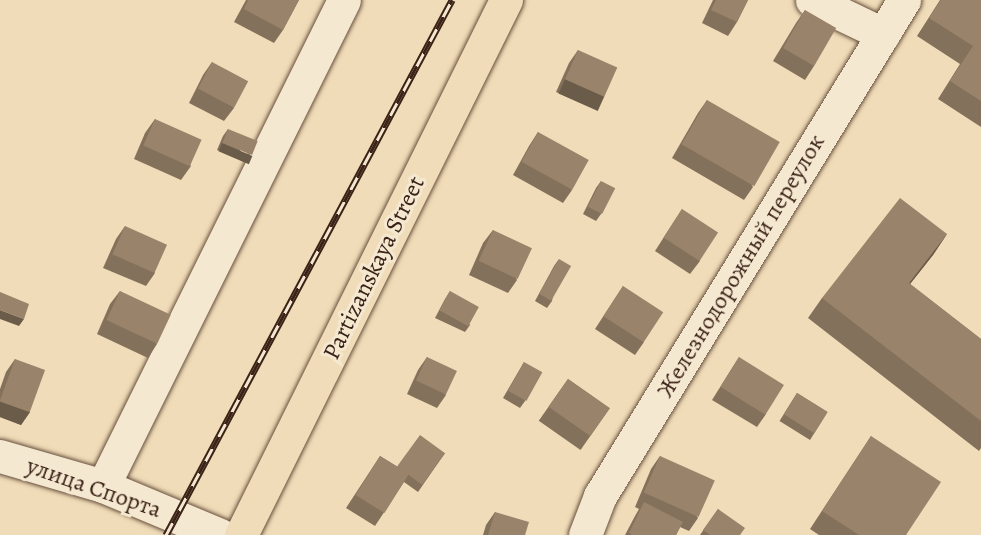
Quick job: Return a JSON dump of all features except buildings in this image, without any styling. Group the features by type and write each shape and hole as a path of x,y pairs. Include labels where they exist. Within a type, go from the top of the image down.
{"main road":[{"name":"Partizanskaya Street","path":"241,535 507,0"}],"street":[{"path":"103,486 344,0"},
{"path":"812,0 883,34"},
{"name":"Железнодорожный переулок","path":"585,535 600,496 904,0"},
{"name":"улица Спорта","path":"0,456 103,486 149,522 220,535"}],"railway":[{"path":"166,535 452,0"}]}
